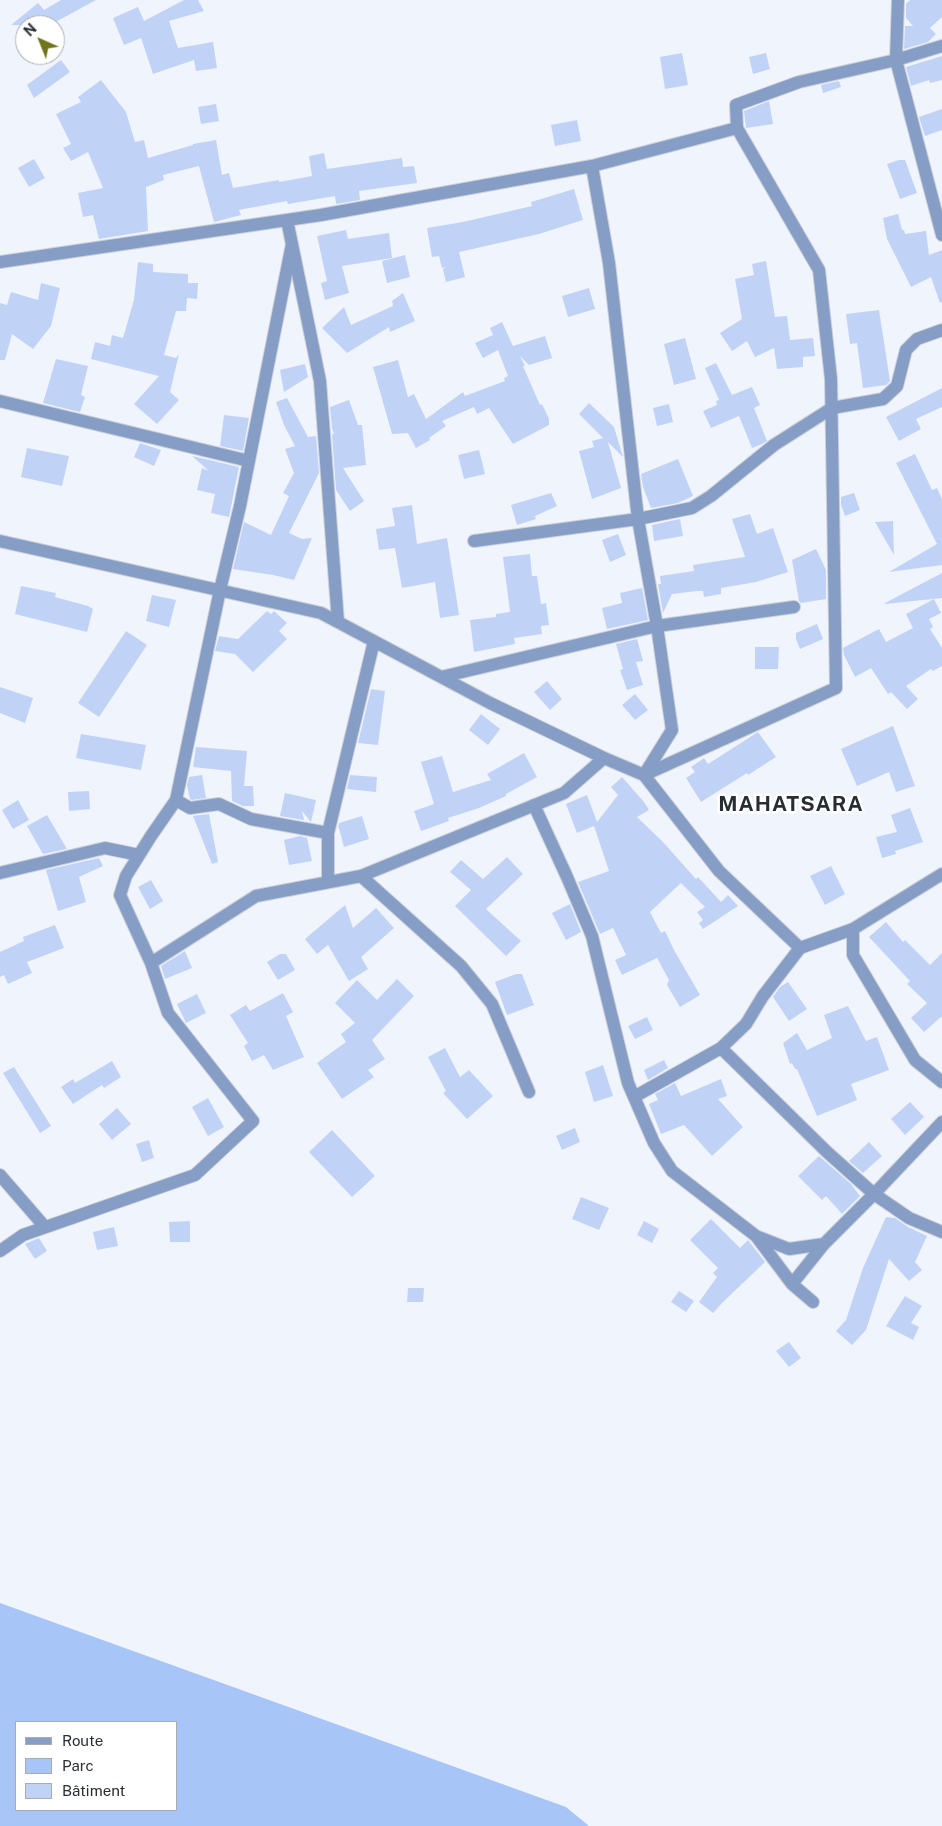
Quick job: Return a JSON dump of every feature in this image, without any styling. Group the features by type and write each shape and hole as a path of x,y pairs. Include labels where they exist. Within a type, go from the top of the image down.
{"street":[{"path":"898,0 896,60 942,235"},
{"path":"644,775 836,688 831,379 819,270 737,128 736,105 799,82 896,60 942,46"},
{"path":"0,262 287,220 592,166 737,128"},
{"path":"592,166 609,263 638,519 657,626 672,730 644,775"},
{"path":"287,220 320,381 338,622"},
{"path":"0,1251 23,1235 195,1176 253,1121 168,1013 151,963 120,895 126,876 176,800 249,461 292,244"},
{"path":"474,541 638,519 692,508 711,496 774,445 832,408 884,399 897,386 906,350 917,339 942,330"},
{"path":"0,401 249,461"},
{"path":"0,541 321,613 490,703 604,758 644,775 718,871 800,948"},
{"path":"441,676 657,626 794,606"},
{"path":"328,882 328,833 374,641"},
{"path":"151,963 256,896 361,876 564,793 604,758"},
{"path":"176,800 190,808 219,804 251,819 328,833"},
{"path":"534,805 592,936 628,1083 654,1144 672,1171 756,1236 789,1250 824,1244"},
{"path":"0,873 105,848 139,855"},
{"path":"634,1098 721,1048 746,1024 763,996 800,948 853,930 942,874"},
{"path":"361,876 461,966 492,1004 529,1092"},
{"path":"853,930 853,955 915,1060 942,1082"},
{"path":"721,1048 827,1152 874,1194 909,1218 942,1232"},
{"path":"792,1284 824,1244 942,1122"},
{"path":"0,1175 45,1227"},
{"path":"756,1236 792,1284 813,1302"}],"green space":[{"path":"0,1603 566,1807 589,1826 0,1826"}],"building":[{"path":"61,0 96,0 65,17 65,15 23,15 38,3 44,10"},
{"path":"184,0 198,0 204,11 169,21 178,48 213,42 217,68 196,71 194,60 153,74 141,38 124,45 113,18 138,7 144,21"},
{"path":"910,0 942,0 942,17 930,28 936,34 928,42 904,49 905,26 913,26 906,18 906,4"},
{"path":"682,53 688,85 665,89 660,57"},
{"path":"766,53 770,69 753,74 749,57"},
{"path":"942,56 942,80 930,83 929,80 911,86 906,67"},
{"path":"54,65 65,65 70,72 34,98 27,85"},
{"path":"101,80 126,112 135,142 144,140 148,158 193,144 216,140 222,175 229,173 233,188 312,176 309,156 324,153 327,169 402,158 403,167 414,166 417,183 359,191 360,200 336,204 335,196 288,204 287,201 239,210 241,215 214,222 199,166 163,175 164,180 146,187 148,231 99,239 93,215 83,217 78,193 103,188 88,152 71,161 63,148 71,144 56,114 81,102 78,97"},
{"path":"839,81 841,87 823,93 821,85"},
{"path":"769,101 773,124 746,128 744,111"},
{"path":"216,104 219,121 201,124 198,107"},
{"path":"942,109 942,130 925,136 919,117"},
{"path":"577,120 581,141 555,146 551,125"},
{"path":"34,159 45,178 29,187 18,168"},
{"path":"905,160 917,193 900,199 887,164"},
{"path":"574,189 583,220 539,234 459,252 465,277 446,282 443,269 446,267 442,268 439,256 432,257 427,228 463,222 532,206 531,202"},
{"path":"898,214 902,230 904,230 905,234 926,231 929,255 942,250 942,302 940,303 931,277 911,287 887,239 883,218"},
{"path":"346,230 348,239 389,233 392,258 342,266 349,293 325,300 321,283 327,281 317,236"},
{"path":"405,255 410,277 387,283 382,261"},
{"path":"766,261 775,317 787,316 790,340 813,338 815,356 803,357 803,367 777,369 774,348 755,357 747,341 732,351 720,333 742,319 735,279 754,275 752,264"},
{"path":"138,262 153,264 153,272 188,274 188,283 198,283 197,299 187,298 186,311 176,311 164,355 176,358 179,354 170,392 179,400 157,424 134,404 159,376 91,359 95,342 110,346 112,335 123,338 134,300"},
{"path":"41,283 60,288 51,326 33,349 12,334 5,360 0,360 0,303 7,305 11,292 38,300"},
{"path":"589,288 595,309 568,317 562,296"},
{"path":"403,293 415,321 390,332 389,327 347,353 322,328 344,307 351,325 393,306 392,301"},
{"path":"879,310 890,381 886,385 863,388 857,343 850,344 846,314"},
{"path":"502,322 513,346 545,336 552,358 529,365 520,356 540,405 542,404 549,419 549,425 513,444 489,408 477,414 474,407 442,421 446,426 429,438 430,440 416,448 408,433 392,434 373,367 398,360 408,397 414,394 426,419 463,392 465,396 505,381 504,378 508,376 498,350 483,358 475,343 493,335 490,328"},
{"path":"685,338 696,379 674,385 664,344"},
{"path":"56,359 88,366 81,395 85,397 80,412 43,403"},
{"path":"716,363 732,395 752,387 760,405 754,408 767,441 752,448 739,416 711,428 703,411 717,405 716,401 719,400 705,368"},
{"path":"305,364 308,377 284,392 280,370"},
{"path":"942,388 942,407 916,419 921,429 899,441 886,417"},
{"path":"287,398 308,437 316,436 319,473 289,533 302,539 312,538 294,580 233,569 244,522 271,535 289,496 283,493 294,473 285,449 295,446 284,425 276,402"},
{"path":"349,400 358,425 362,425 366,465 343,468 364,501 350,511 336,490 332,434 334,434 330,407"},
{"path":"589,403 614,427 623,457 608,442 621,488 592,499 579,451 594,447 592,441 603,438 579,414"},
{"path":"669,404 673,422 657,426 653,408"},
{"path":"224,415 249,418 243,451 220,446"},
{"path":"140,443 161,450 154,466 134,457"},
{"path":"27,448 69,456 62,486 21,477"},
{"path":"479,450 485,474 464,479 458,455"},
{"path":"915,454 932,490 937,488 942,499 942,565 889,572 937,544 896,463"},
{"path":"192,456 239,467 229,517 211,513 215,494 197,490 202,468 209,471"},
{"path":"678,459 693,496 678,503 651,508 643,487 641,474"},
{"path":"551,493 557,506 535,516 536,519 517,525 511,505"},
{"path":"854,493 860,510 845,516 841,505 841,497"},
{"path":"412,505 417,544 447,538 459,615 440,618 435,582 402,588 395,548 379,550 376,529 395,526 392,508"},
{"path":"750,514 757,534 773,528 788,572 756,582 721,588 721,594 704,597 703,591 697,591 672,594 663,613 658,584 661,584 660,576 694,571 693,565 745,557 732,519"},
{"path":"680,519 683,536 654,541 652,525"},
{"path":"893,521 894,555 875,522"},
{"path":"618,534 626,555 610,562 602,540"},
{"path":"816,549 826,570 826,599 801,603 799,601 792,560"},
{"path":"530,554 532,576 537,576 541,604 546,603 549,625 541,626 542,634 514,638 515,644 474,652 470,620 496,617 496,614 510,612 503,557"},
{"path":"942,573 942,598 885,604 885,603"},
{"path":"21,586 56,593 55,597 93,609 87,632 15,614"},
{"path":"642,588 648,620 607,629 602,608 622,603 620,593"},
{"path":"152,595 176,600 169,627 146,621"},
{"path":"934,599 941,613 929,619 933,627 930,629 942,648 942,666 933,671 931,669 906,686 918,699 907,709 891,692 888,694 871,668 855,677 844,655 843,648 879,629 886,642 913,628 906,614"},
{"path":"267,611 271,614 274,611 287,623 279,631 287,639 253,672 235,654 215,651 219,636 238,639"},
{"path":"817,624 823,639 800,649 796,633"},
{"path":"126,631 147,645 99,717 78,703"},
{"path":"637,639 643,661 636,662 643,685 627,690 620,670 623,669 616,644"},
{"path":"755,647 779,647 778,669 755,669"},
{"path":"547,681 562,699 550,710 534,692"},
{"path":"0,687 33,698 25,723 0,713"},
{"path":"371,689 385,691 378,745 358,743"},
{"path":"635,694 648,710 635,720 622,705"},
{"path":"481,714 500,729 488,745 469,730"},
{"path":"893,726 915,786 896,792 889,772 857,786 841,749"},
{"path":"758,732 776,757 701,802 686,778 695,772 691,767 704,758 708,764"},
{"path":"81,734 146,745 141,770 76,758"},
{"path":"196,747 247,751 244,786 253,786 254,806 243,806 232,801 231,771 193,767"},
{"path":"524,753 537,777 506,794 506,796 479,808 448,818 449,821 421,831 414,811 434,804 421,762 442,756 453,792 491,780 487,774"},
{"path":"202,775 206,798 192,800 190,799 187,785 189,777"},
{"path":"350,775 377,777 376,792 347,789"},
{"path":"622,777 649,810 637,817 662,841 696,879 698,877 721,902 728,895 738,906 703,929 699,923 703,920 697,912 705,907 681,883 650,912 661,933 665,931 700,995 680,1007 667,985 669,980 657,958 622,975 615,960 626,955 613,928 600,934 578,882 609,871 594,826 577,833 566,804 587,795 597,822 618,795 611,787"},
{"path":"89,791 90,809 69,811 68,792"},
{"path":"285,793 316,800 311,822 302,811 304,820 280,816"},
{"path":"18,800 29,820 13,829 2,810"},
{"path":"910,808 923,842 895,851 896,854 882,858 876,837 897,832 891,815"},
{"path":"209,814 218,862 212,864 193,816"},
{"path":"47,815 67,849 43,854 27,826"},
{"path":"362,816 369,839 344,847 339,823"},
{"path":"300,836 307,838 312,861 289,865 284,840"},
{"path":"507,857 523,874 486,909 521,941 506,956 455,906 471,890 450,872 461,860 483,879"},
{"path":"99,858 103,866 79,877 86,902 58,911 46,870"},
{"path":"831,866 845,894 825,905 810,876"},
{"path":"151,880 163,901 150,909 138,887"},
{"path":"570,904 581,932 566,940 552,913"},
{"path":"345,905 353,928 376,908 394,928 361,957 368,969 349,981 328,945 317,954 305,939"},
{"path":"886,922 903,942 905,940 930,965 942,953 942,1018 924,1032 911,1018 927,1003 907,984 910,981 869,937"},
{"path":"55,925 64,948 27,962 32,973 8,984 4,975 0,977 0,952 24,941 23,937"},
{"path":"185,951 192,968 165,979 161,966"},
{"path":"280,954 286,954 295,970 278,980 267,962"},
{"path":"516,974 522,974 534,1005 507,1015 495,982"},
{"path":"397,979 414,996 372,1040 385,1059 368,1070 374,1077 342,1099 317,1063 346,1042 341,1034 355,1023 335,1003 357,980 377,1000"},
{"path":"788,982 807,1009 789,1021 773,997 780,987"},
{"path":"283,993 293,1012 286,1016 304,1057 273,1070 264,1055 252,1061 244,1046 248,1043 230,1015 246,1005 250,1011"},
{"path":"197,994 206,1013 186,1023 177,1004"},
{"path":"848,1006 866,1041 877,1037 889,1070 851,1084 857,1100 817,1116 797,1069 795,1069 792,1063 790,1064 783,1043 797,1033 807,1050 832,1038 824,1015"},
{"path":"647,1017 653,1030 635,1039 628,1026"},
{"path":"445,1048 460,1077 469,1070 493,1096 467,1119 443,1093 446,1091 428,1057"},
{"path":"664,1060 668,1068 648,1080 644,1070"},
{"path":"112,1061 121,1077 104,1088 102,1085 73,1104 61,1087 73,1079 75,1083"},
{"path":"603,1065 613,1096 594,1102 585,1072"},
{"path":"14,1067 51,1126 40,1133 3,1073"},
{"path":"721,1079 727,1096 718,1099 743,1127 712,1156 684,1125 661,1134 649,1104 658,1100 655,1094 675,1083 681,1096"},
{"path":"208,1098 224,1127 208,1136 192,1107"},
{"path":"910,1102 924,1117 905,1135 891,1119"},
{"path":"117,1108 131,1124 112,1140 99,1124"},
{"path":"575,1128 580,1142 562,1150 556,1136"},
{"path":"332,1130 375,1176 352,1197 309,1152"},
{"path":"149,1140 154,1158 142,1162 136,1144"},
{"path":"869,1142 882,1156 863,1173 849,1161"},
{"path":"819,1156 851,1184 860,1196 842,1214 826,1196 822,1200 798,1176"},
{"path":"581,1197 609,1208 599,1230 572,1219"},
{"path":"886,1217 895,1218 927,1236 915,1262 922,1270 909,1281 889,1259 866,1330 852,1345 836,1331 846,1320 863,1268"},
{"path":"711,1219 740,1248 748,1240 765,1262 713,1313 699,1302 717,1277 713,1273 718,1268 690,1240"},
{"path":"190,1221 190,1242 170,1242 169,1222"},
{"path":"644,1221 659,1229 652,1243 637,1235"},
{"path":"114,1227 118,1246 97,1250 93,1232"},
{"path":"39,1238 47,1251 35,1259 25,1244"},
{"path":"408,1288 424,1288 423,1302 407,1302"},
{"path":"679,1291 694,1301 686,1312 671,1302"},
{"path":"905,1296 922,1306 911,1323 919,1327 913,1340 886,1326"},
{"path":"789,1342 801,1358 789,1367 776,1351"}],"district":[{"name":"MAHATSARA","path":"791,805"}]}
